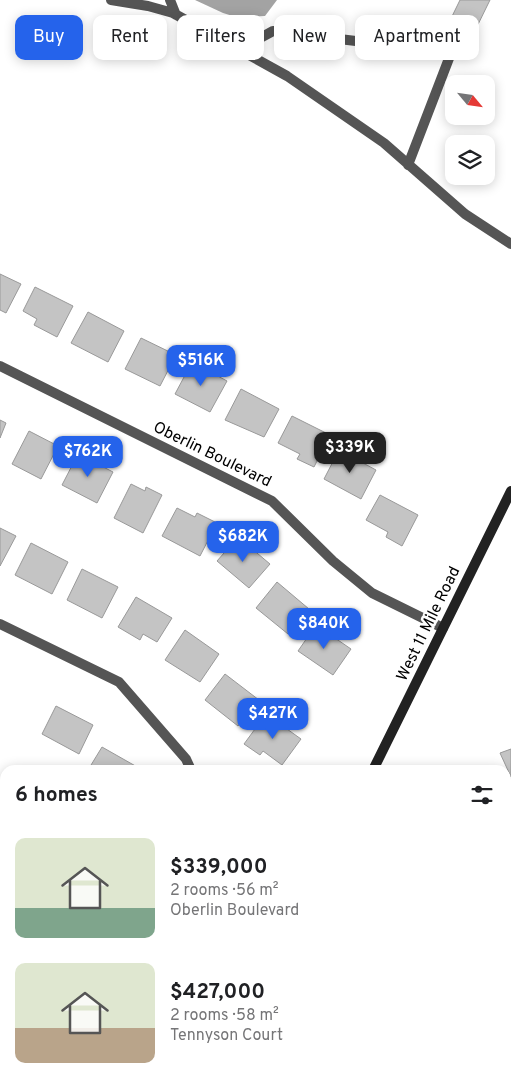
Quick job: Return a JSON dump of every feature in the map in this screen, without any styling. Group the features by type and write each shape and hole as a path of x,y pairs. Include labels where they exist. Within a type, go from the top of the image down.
{"street":[{"path":"111,0 148,6 176,15"},
{"path":"170,0 176,15"},
{"path":"264,36 273,31 452,53 408,165"},
{"path":"259,60 287,76 357,123 384,143 465,214 511,244"},
{"name":"Oberlin Boulevard","path":"0,366 272,501 333,561 372,593 443,628"},
{"name":"West 11 Mile Road","path":"375,765 511,492"},
{"path":"0,624 119,682 186,759 189,765"}],"shaded area":[{"path":"195,0 277,0 265,16 230,15"}],"building":[{"path":"460,0 490,0 479,22 479,15 453,15"},
{"path":"0,274 21,284 6,313 0,310"},
{"path":"35,287 73,306 57,337 34,325 37,319 23,311"},
{"path":"88,312 124,331 108,362 71,343"},
{"path":"141,338 176,355 160,386 125,369"},
{"path":"192,362 227,381 210,412 175,394"},
{"path":"241,389 279,409 264,437 225,420"},
{"path":"292,416 330,435 314,467 297,459 300,454 278,443"},
{"path":"0,420 6,423 0,438"},
{"path":"29,431 58,446 41,479 12,464"},
{"path":"339,450 376,470 361,499 324,479"},
{"path":"78,454 113,472 97,503 62,485"},
{"path":"131,484 145,491 146,487 162,495 143,533 114,518"},
{"path":"380,495 418,515 402,546 386,537 388,532 366,520"},
{"path":"177,508 195,517 197,513 217,523 200,556 162,536"},
{"path":"0,528 16,536 0,566"},
{"path":"238,537 270,564 249,588 217,561"},
{"path":"31,543 68,562 52,594 15,575"},
{"path":"82,569 118,587 102,618 67,600"},
{"path":"277,582 309,609 288,634 256,608"},
{"path":"136,597 172,618 157,642 143,634 140,640 118,627"},
{"path":"316,625 351,649 333,675 298,651"},
{"path":"185,630 219,654 200,682 165,660"},
{"path":"225,674 259,700 238,726 205,700"},
{"path":"56,706 93,725 79,754 42,734"},
{"path":"266,714 301,739 282,765 263,751 260,755 244,744"},
{"path":"102,747 134,765 91,765"},
{"path":"511,749 511,765 506,765 500,753"}]}
